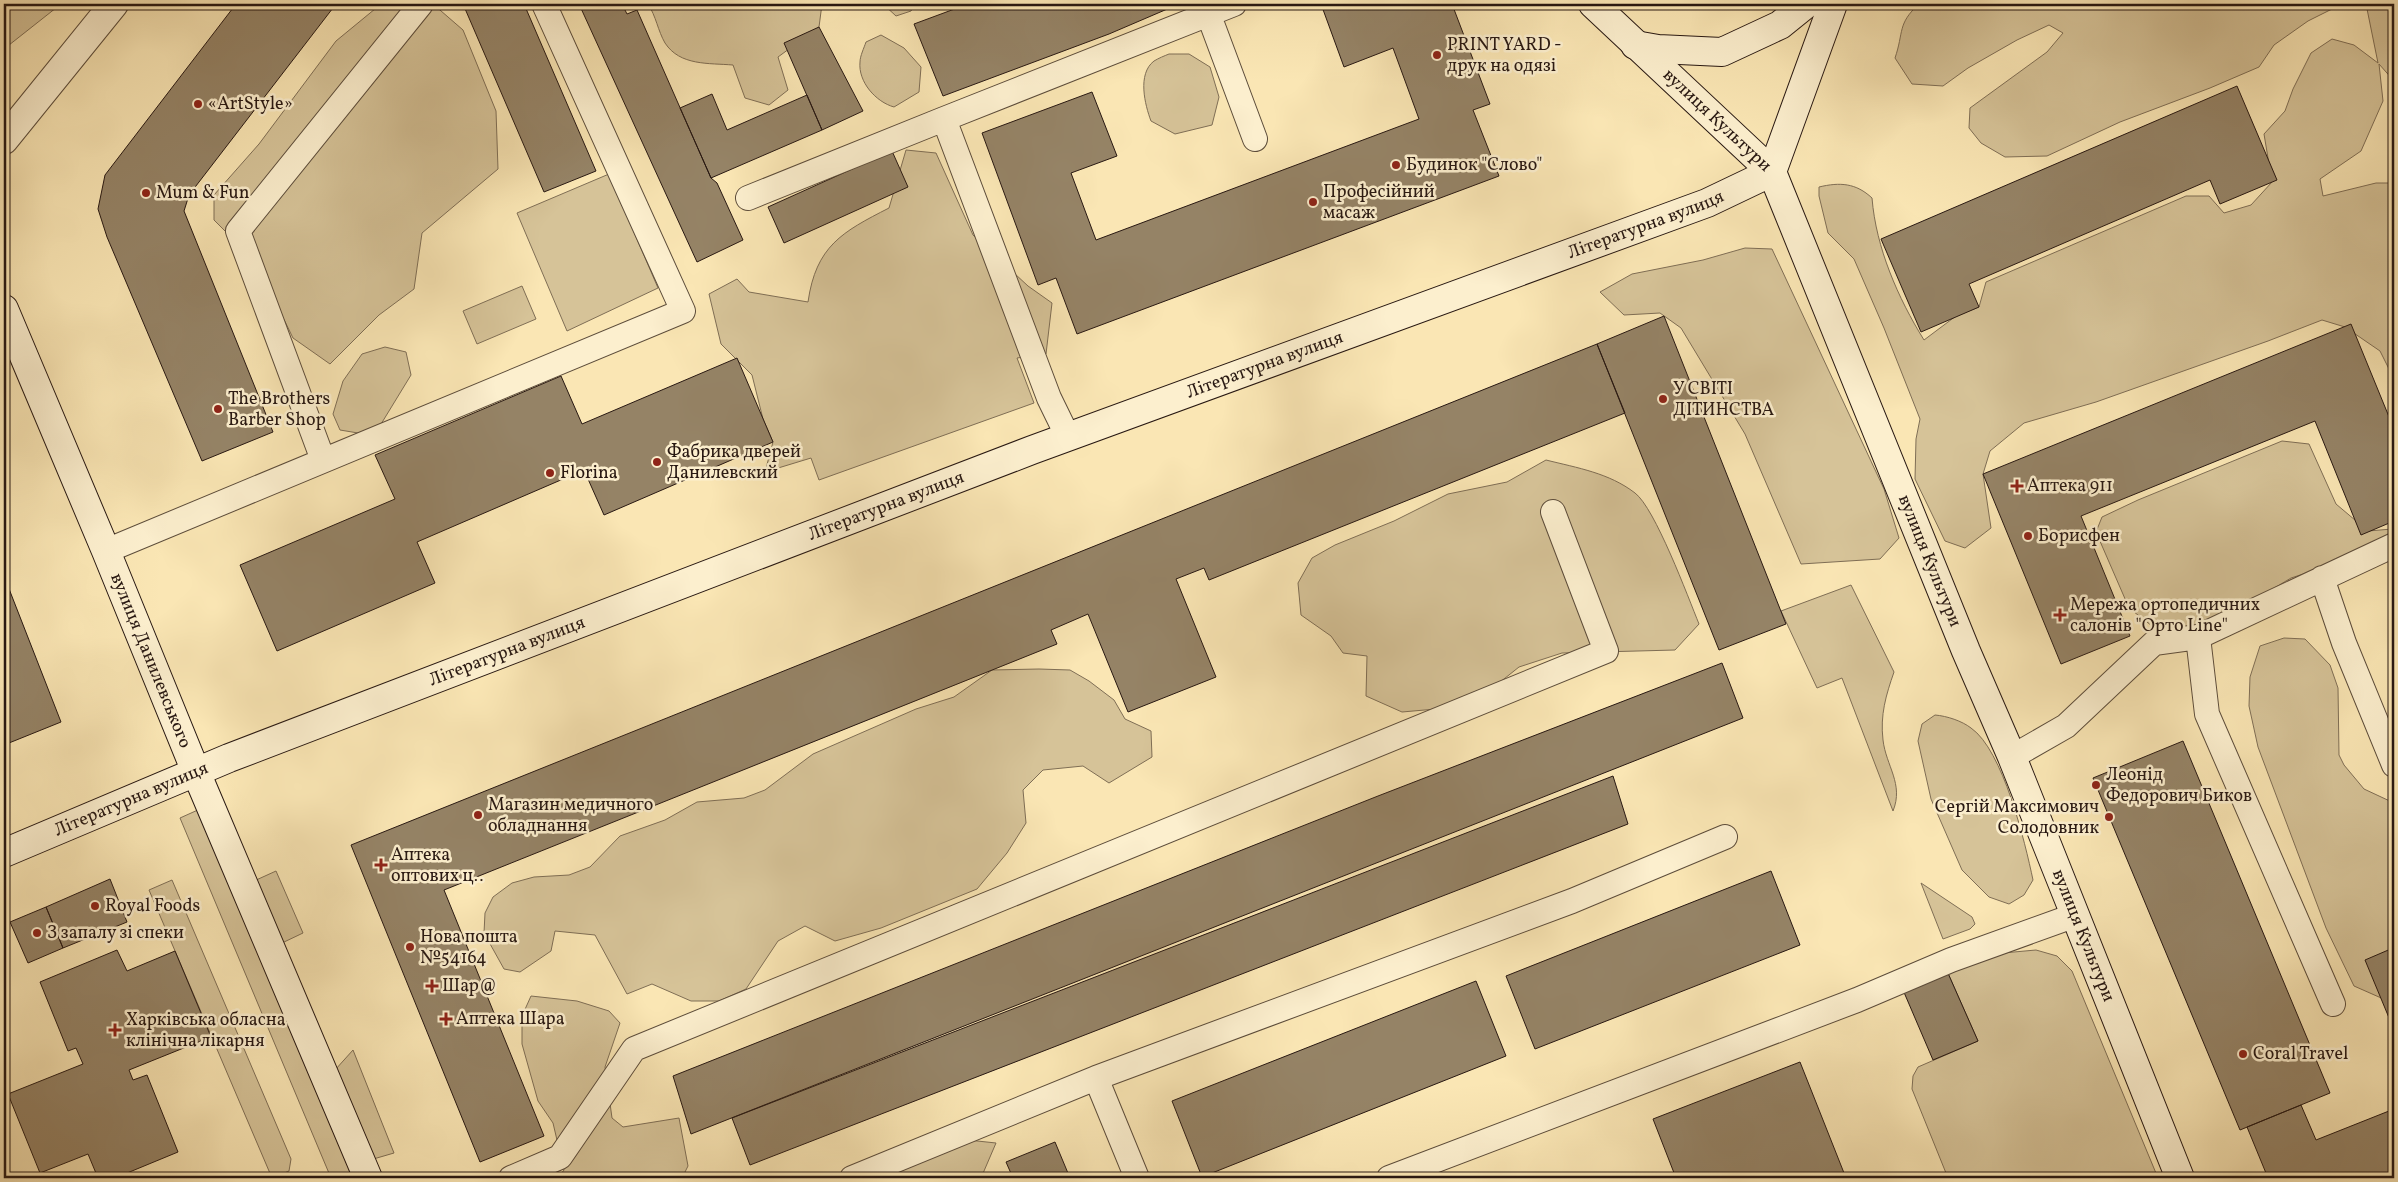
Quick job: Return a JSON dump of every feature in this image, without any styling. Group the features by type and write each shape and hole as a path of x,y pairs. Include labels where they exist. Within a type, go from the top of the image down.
{"street":[{"path":"4,140 114,4"},
{"name":"вулиця Культури","path":"1593,4 1772,172 1963,642 2012,757 2073,916 2180,1178"},
{"path":"1635,45 1658,49 1722,52 1780,25 1806,4"},
{"path":"1772,172 1833,4"},
{"name":"Літературна вулиця","path":"4,853 196,772 1068,438 1707,203 1772,172"},
{"name":"вулиця Данилевського","path":"4,309 106,551 196,772 368,1178"}],"lane":[{"path":"324,460 238,231 421,4"},
{"path":"106,551 684,311 544,4"},
{"path":"748,198 1234,4"},
{"path":"1208,14 1255,138"},
{"path":"944,119 1049,398 1068,438"},
{"path":"511,1178 560,1157 634,1049 1606,651 1553,512"},
{"path":"2012,757 2066,726 2154,643 2198,637 2394,545"},
{"path":"2322,578 2344,643 2394,765"},
{"path":"2198,637 2206,714 2333,1004"},
{"path":"852,1178 1096,1078 1572,901 1725,837"},
{"path":"1389,1178 1857,1000 1951,960 2073,916"},
{"path":"1096,1078 1137,1178"}],"shaded area":[{"path":"4,4 61,4 4,49"},
{"path":"381,4 433,4 463,30 496,111 498,169 422,233 414,289 379,315 330,364 293,338 256,262 214,220 214,195 259,144 336,41"},
{"path":"648,4 822,4 819,27 778,57 788,90 769,105 745,98 733,65 687,60 671,50 665,43"},
{"path":"883,4 915,4 911,11 896,16"},
{"path":"1919,4 2335,4 2334,8 2308,21 2274,45 2259,67 2120,122 2047,156 2005,157 1981,143 1969,128 1970,108 2047,52 2063,33 2049,25 2017,40 1968,68 1943,86 1912,84 1895,58 1904,23"},
{"path":"2366,4 2394,4 2394,81 2379,64 2383,101 2361,151 2320,179 2323,196 2376,183 2394,183 2394,379 2380,351 2345,327 2322,320 2096,402 2024,423 1990,451 1983,474 1991,528 1965,548 1945,541 1915,479 1916,439 1920,419 1854,259 1828,233 1819,196 1819,187 1834,184 1847,185 1860,189 1872,198 1874,217 1883,254 1905,307 1924,340 1956,316 1979,307 1986,282 2186,196 2209,196 2224,213 2251,205 2272,182 2264,134 2285,111 2293,89 2311,53 2332,39 2354,45 2378,63"},
{"path":"881,35 904,48 921,67 919,92 894,107 881,101 869,90 860,69 861,57 866,42"},
{"path":"1169,54 1189,54 1210,67 1219,97 1212,125 1175,134 1151,121 1145,98 1144,81 1149,67 1154,61"},
{"path":"906,150 936,153 973,235 1028,286 1052,303 1046,354 1017,358 1034,403 819,480 811,458 765,472 773,442 763,419 752,375 721,344 709,294 737,279 749,292 808,302 817,267 834,243 858,225 889,208"},
{"path":"609,174 658,288 567,331 517,213"},
{"path":"1745,248 1772,249 1884,489 1899,538 1880,559 1801,564 1745,434 1681,328 1660,313 1624,315 1600,292 1632,274 1703,260"},
{"path":"522,286 536,319 477,344 463,311"},
{"path":"385,347 406,352 411,375 378,429 358,433 340,430 333,414 343,381 362,354"},
{"path":"2282,441 2309,444 2336,504 2368,531 2392,529 2388,541 2341,562 2291,578 2216,623 2161,633 2129,608 2096,532 2102,517 2138,500"},
{"path":"1546,460 1604,476 1635,493 1652,516 1661,534 1699,624 1675,650 1562,653 1519,667 1470,706 1402,712 1366,696 1367,656 1343,653 1331,636 1301,615 1298,583 1312,558 1335,545 1394,521 1448,494 1507,482"},
{"path":"1851,585 1894,672 1886,697 1882,722 1883,740 1896,792 1893,811 1842,678 1817,688 1781,611"},
{"path":"2284,638 2305,639 2330,665 2338,688 2339,755 2344,765 2364,789 2394,803 2394,1001 2388,1001 2354,986 2326,928 2258,747 2249,706 2250,677 2260,646"},
{"path":"992,670 1070,670 1089,681 1114,700 1125,719 1151,731 1152,757 1109,783 1083,766 1043,770 1023,790 1026,823 1007,853 977,889 881,928 835,941 805,926 778,941 746,989 719,1001 691,1001 652,984 627,994 595,935 555,931 551,951 520,972 504,969 484,933 485,913 493,897 512,883 534,877 569,875 590,867 620,836 665,820 697,802 744,798 765,790 813,754 916,709 954,697"},
{"path":"1935,715 1954,719 1971,728 1983,739 2003,776 2018,821 2033,880 2024,895 2009,904 1989,897 1962,870 1931,799 1918,741 1922,724"},
{"path":"200,809 354,1178 331,1178 180,818"},
{"path":"276,871 303,933 282,943 254,881"},
{"path":"172,880 291,1159 289,1171 272,1178 149,890"},
{"path":"1921,883 1972,917 1975,924 1970,929 1943,939"},
{"path":"2036,950 2057,956 2072,971 2158,1178 1948,1178 1912,1089 1913,1076 1918,1067 1978,1041 1947,971 2003,953"},
{"path":"531,996 577,1001 609,1011 620,1023 605,1067 612,1118 623,1127 679,1118 688,1166 682,1178 558,1178 564,1170 553,1123 538,1101 522,1044 522,1016"},
{"path":"353,1050 394,1153 370,1160 335,1070"},
{"path":"968,1140 996,1143 981,1178 884,1178"}],"building":[{"path":"236,4 336,4 189,195 184,211 273,432 202,461 107,237 98,209 105,175"},
{"path":"463,4 524,4 596,171 544,192"},
{"path":"579,4 622,4 627,14 637,10 711,178 717,183 743,240 697,262"},
{"path":"968,4 1179,4 1109,34 943,96 914,24"},
{"name":"Будинок \"Слово\"","path":"1321,4 1452,4 1490,104 1473,110 1499,176 1077,334 1056,278 1038,285 982,133 1092,92 1117,156 1071,173 1096,240 1419,119 1393,48 1344,67"},
{"path":"819,27 863,111 822,130 784,43"},
{"path":"2237,86 2277,180 2220,204 2210,180 1969,284 1979,307 1921,332 1881,239"},
{"path":"712,94 727,130 807,95 822,130 711,178 680,108"},
{"path":"892,151 908,187 784,243 768,207"},
{"path":"1664,316 1786,624 1719,650 1597,344"},
{"path":"2351,324 2394,429 2394,521 2361,535 2315,421 2081,516 2130,636 2061,664 1983,474"},
{"path":"1597,344 1625,413 1209,580 1204,568 1176,579 1216,677 1128,712 1088,614 1051,630 1057,644 444,890 544,1136 480,1162 351,845"},
{"path":"737,358 773,442 604,515 584,470 417,542 435,583 277,651 240,565 395,499 375,455 561,376 582,424"},
{"path":"4,576 61,722 4,745"},
{"path":"1722,663 1743,718 691,1134 673,1076 1378,796"},
{"path":"2183,741 2330,1093 2240,1130 2093,778"},
{"path":"1613,776 1628,824 750,1165 732,1118"},
{"path":"1771,871 1800,945 1535,1049 1506,976"},
{"path":"110,879 127,922 63,948 46,907"},
{"path":"46,907 63,948 28,963 10,922"},
{"path":"2393,948 2394,1024 2392,1025 2365,960"},
{"path":"117,950 127,971 175,951 211,1037 129,1070 133,1080 147,1075 178,1152 115,1178 98,1178 88,1154 40,1173 8,1094 83,1064 76,1048 68,1051 40,982"},
{"path":"1947,971 1978,1041 1933,1060 1903,990"},
{"path":"1476,981 1506,1056 1202,1177 1172,1101"},
{"path":"1800,1062 1846,1178 1676,1178 1653,1119"},
{"path":"2301,1105 2316,1140 2394,1109 2394,1178 2268,1178 2247,1127"},
{"path":"1055,1142 1070,1178 1013,1178 1006,1162"}],"place":[{"name":"PRINT YARD - друк на одязі","path":"1437,55"},
{"name":"«ArtStyle»","path":"198,104"},
{"name":"Будинок \"Слово\"","path":"1396,165"},
{"name":"Mum & Fun","path":"146,193"},
{"name":"Професійний масаж","path":"1313,202"},
{"name":"У СВІТІ ДІТИНСТВА","path":"1663,399"},
{"name":"The Brothers Barber Shop","path":"218,409"},
{"name":"Фабрика дверей Данилевский","path":"657,462"},
{"name":"Florina","path":"550,473"},
{"name":"Аптека 911","path":"2017,486"},
{"name":"Борисфен","path":"2028,536"},
{"name":"Мережа ортопедичних салонiв \"Орто Line\"","path":"2060,615"},
{"name":"Леонід Федорович Биков","path":"2096,785"},
{"name":"Магазин медичного обладнання","path":"478,815"},
{"name":"Сергій Максимович Солодовник","path":"2109,817"},
{"name":"Аптека оптових ц‥","path":"381,865"},
{"name":"Royal Foods","path":"95,906"},
{"name":"З запалу зі спеки","path":"37,933"},
{"name":"Нова пошта №54164","path":"410,947"},
{"name":"Шар@","path":"432,986"},
{"name":"Аптека Шара","path":"446,1019"},
{"name":"Харківська обласна клінічна лікарня","path":"115,1030"},
{"name":"Coral Travel","path":"2243,1054"}]}
